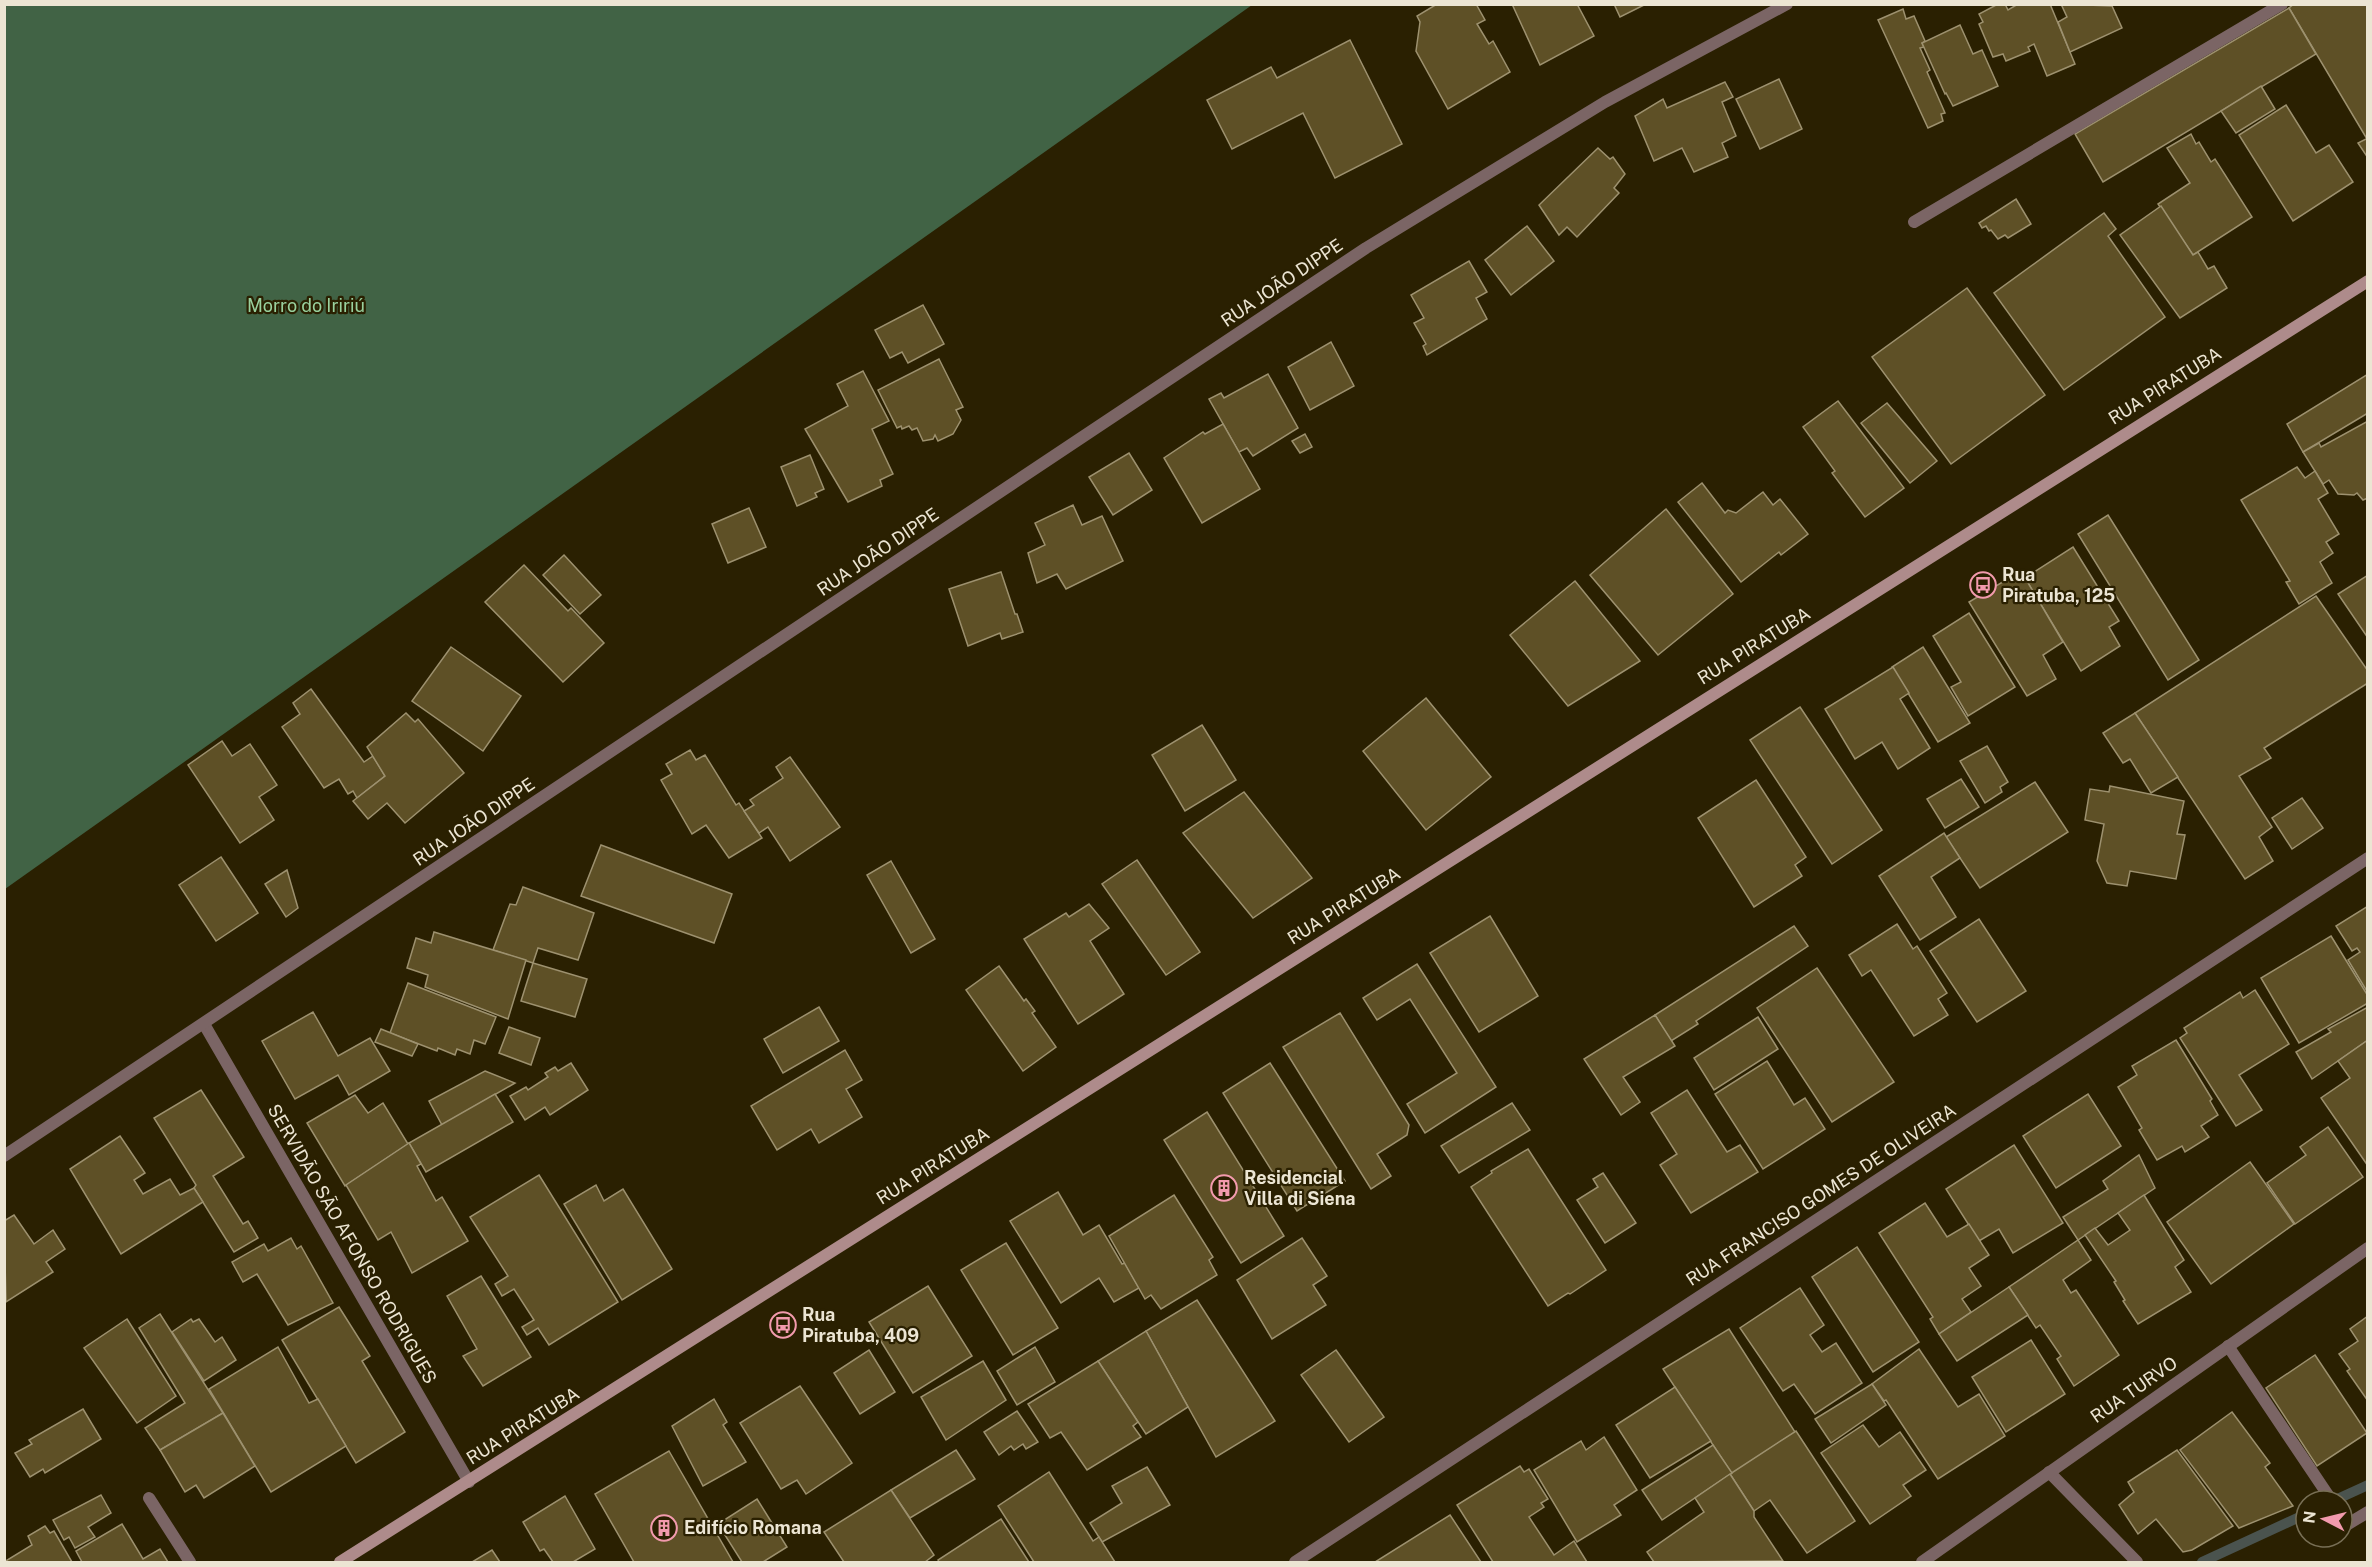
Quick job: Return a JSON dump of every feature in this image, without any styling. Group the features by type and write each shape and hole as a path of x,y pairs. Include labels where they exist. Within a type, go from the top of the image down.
{"main road":[{"name":"RUA PIRATUBA","path":"340,1563 2367,281"}],"street":[{"name":"RUA JOÃO DIPPE","path":"4,1156 1366,248 1605,102 1787,4"},
{"path":"1914,222 2282,4"},
{"name":"RUA FRANCISO GOMES DE OLIVEIRA","path":"1295,1563 2367,858"},
{"name":"SERVIDÃO SÃO AFONSO RODRIGUES","path":"204,1024 469,1482"},
{"name":"RUA TURVO","path":"1922,1563 2367,1248"},
{"path":"2228,1346 2325,1489"},
{"path":"2049,1472 2137,1563"},
{"path":"149,1498 190,1563"},
{"path":"2354,1520 2367,1512"}],"green space":[{"name":"Morro do Iririú","path":"5,4 1252,4 1252,5 5,889"}],"building":[{"path":"1437,4 1476,4 1485,20 1477,24 1489,44 1493,41 1510,72 1448,109 1416,51 1420,22 1417,16"},
{"path":"1512,4 1577,4 1594,36 1540,65"},
{"path":"1614,4 1646,4 1620,17"},
{"path":"1998,4 2005,4 2008,10 2018,4 2050,4 2075,64 2047,76 2034,44 2028,47 2030,51 2006,61 2003,54 1993,57 1979,24 1983,22 1979,14"},
{"path":"2061,4 2112,6 2122,28 2070,52 2058,22 2067,17"},
{"path":"2294,4 2368,4 2367,139 2289,8"},
{"path":"2289,8 2316,54 2103,182 2075,134"},
{"path":"1903,9 1906,19 1914,16 1925,41 1922,43 1924,47 1920,48 1930,70 1927,72 1945,113 1941,114 1943,121 1928,128 1878,20"},
{"path":"1960,25 1973,54 1982,50 1998,86 1953,106 1945,94 1922,43"},
{"path":"1350,40 1402,144 1335,178 1303,113 1232,149 1207,100 1271,67 1277,78"},
{"path":"1779,79 1802,129 1760,149 1736,99"},
{"path":"1725,82 1733,97 1722,102 1736,136 1722,143 1728,157 1694,172 1682,148 1654,161 1635,116 1663,99 1667,108"},
{"path":"2261,86 2275,109 2236,133 2221,111"},
{"path":"2286,105 2316,153 2329,145 2353,182 2293,221 2239,135"},
{"path":"2191,134 2196,144 2199,142 2211,162 2215,159 2252,217 2193,255 2158,204 2190,183 2167,148"},
{"path":"2368,138 2368,158 2358,143"},
{"path":"1598,148 1610,159 1613,157 1625,174 1614,188 1619,193 1577,237 1567,227 1559,235 1539,205"},
{"path":"2016,199 2031,224 2008,238 2005,235 1998,239 1986,226 1982,228 1979,223"},
{"path":"2161,206 2193,255 2198,252 2208,269 2214,266 2227,288 2180,318 2120,235"},
{"path":"2104,213 2116,229 2108,236 2165,317 2064,390 1994,293"},
{"path":"1527,226 1554,261 1511,295 1485,260"},
{"path":"1469,261 1487,292 1476,298 1487,319 1427,355 1423,346 1426,344 1414,323 1424,318 1411,295"},
{"path":"1967,288 2045,395 1951,464 1872,357"},
{"path":"923,305 944,344 908,363 902,352 890,358 875,330"},
{"path":"1331,342 1354,386 1310,410 1288,367"},
{"path":"939,359 963,407 956,410 961,420 953,434 938,441 935,435 933,439 923,441 917,428 912,430 909,426 902,429 901,426 897,428 878,390"},
{"path":"863,371 889,421 872,429 893,474 880,480 882,486 848,502 805,429 848,406 837,384"},
{"path":"1268,374 1298,428 1253,456 1247,448 1239,452 1209,399 1221,393 1224,398"},
{"path":"2368,374 2368,413 2303,452 2287,424"},
{"path":"1838,401 1904,488 1865,517 1832,473 1835,471 1803,427"},
{"path":"1887,403 1937,461 1910,483 1861,423"},
{"path":"2368,421 2368,498 2363,500 2357,493 2354,495 2338,494 2329,480 2323,484 2303,452 2319,443 2321,447"},
{"path":"1223,424 1260,489 1202,523 1164,458 1203,432 1205,434"},
{"path":"1305,434 1312,447 1300,453 1292,441"},
{"path":"1129,453 1152,490 1113,515 1089,477"},
{"path":"810,455 824,489 815,493 817,497 797,506 781,467"},
{"path":"2297,467 2305,478 2315,471 2328,493 2318,499 2339,534 2326,542 2333,553 2320,562 2332,583 2299,604 2286,582 2290,581 2241,500"},
{"path":"1702,483 1725,513 1728,510 1736,513 1763,492 1773,505 1780,499 1808,534 1781,555 1779,552 1741,582 1678,502"},
{"path":"1073,505 1082,525 1102,516 1123,561 1066,589 1057,574 1037,583 1028,553 1045,545 1035,523"},
{"path":"749,508 766,547 728,563 712,524"},
{"path":"1666,509 1733,594 1658,655 1590,575"},
{"path":"2108,515 2199,660 2168,680 2078,534"},
{"path":"2073,547 2119,621 2109,627 2120,646 2081,671 2025,578"},
{"path":"564,555 601,595 580,614 543,575"},
{"path":"524,565 568,611 571,608 604,643 563,682 485,602"},
{"path":"2021,571 2063,642 2043,655 2056,679 2027,696 1969,602"},
{"path":"1001,572 1023,632 1002,639 1000,633 968,646 949,589"},
{"path":"2368,575 2368,638 2338,594"},
{"path":"1575,581 1640,661 1568,706 1510,635"},
{"path":"2316,596 2368,671 2368,683 2264,748 2271,758 2239,776 2272,827 2259,837 2273,861 2245,879 2135,713"},
{"path":"1969,613 2015,687 1968,716 1951,687 1961,682 1933,636"},
{"path":"451,647 521,696 483,751 412,701"},
{"path":"1923,647 1970,723 1938,742 1892,667"},
{"path":"1893,667 1909,693 1900,699 1930,748 1898,769 1882,742 1855,759 1825,709"},
{"path":"311,689 364,762 373,756 385,776 357,798 353,791 348,794 339,779 324,788 282,727 300,714 293,703"},
{"path":"1426,698 1491,777 1426,830 1363,751"},
{"path":"1800,707 1882,830 1832,864 1750,740"},
{"path":"406,713 415,722 418,719 464,773 405,823 387,803 368,819 353,801 385,776 367,747"},
{"path":"2135,713 2178,777 2151,793 2130,759 2123,763 2103,733"},
{"path":"1202,725 1236,780 1185,811 1152,755"},
{"path":"222,741 232,756 250,744 277,785 259,797 274,820 240,843 188,765"},
{"path":"1987,746 2008,782 2000,787 2002,792 1985,803 1960,761"},
{"path":"690,750 696,760 705,755 736,805 739,803 762,838 729,858 706,825 692,834 661,780 672,774 666,764"},
{"path":"790,757 840,827 790,861 768,827 759,833 744,811 754,805 750,800 783,778 776,767"},
{"path":"1961,779 1979,807 1945,828 1927,799"},
{"path":"1756,780 1806,857 1795,865 1802,876 1754,907 1698,818"},
{"path":"2035,782 2068,832 1980,888 1946,837"},
{"path":"2110,786 2184,801 2177,834 2185,835 2176,879 2130,871 2127,886 2107,883 2097,861 2104,824 2085,820 2090,789 2109,792"},
{"path":"1244,792 1312,878 1253,918 1183,833"},
{"path":"2302,798 2323,828 2292,849 2272,818"},
{"path":"1944,833 1960,858 1931,877 1956,917 1920,940 1879,876"},
{"path":"601,845 732,894 714,943 581,896"},
{"path":"221,857 258,913 216,941 179,885"},
{"path":"1137,860 1200,952 1166,975 1102,884"},
{"path":"891,861 935,939 911,953 867,875"},
{"path":"287,870 298,908 286,917 265,884"},
{"path":"523,887 594,913 578,960 538,948 533,963 493,950 510,904 516,905"},
{"path":"1089,904 1109,928 1090,941 1124,994 1078,1024 1024,939 1066,913 1069,917"},
{"path":"2368,906 2368,993 2348,960 2360,952 2357,948 2352,951 2336,926"},
{"path":"1490,916 1538,996 1479,1032 1430,953"},
{"path":"1979,919 2026,991 1977,1022 1930,951"},
{"path":"1897,924 1913,949 1917,946 1947,993 1938,999 1948,1015 1914,1036 1871,970 1862,976 1849,955"},
{"path":"1794,926 1808,946 1696,1021 1698,1024 1671,1041 1655,1015"},
{"path":"434,932 526,960 508,1019 425,987 428,975 407,968 416,938 431,943"},
{"path":"2331,936 2368,996 2368,1003 2299,1043 2261,978"},
{"path":"533,963 587,979 575,1017 521,1001"},
{"path":"1417,964 1496,1087 1425,1133 1407,1104 1457,1073 1410,999 1377,1020 1363,998"},
{"path":"999,966 1024,1001 1026,999 1035,1011 1032,1013 1056,1047 1023,1071 966,990"},
{"path":"1817,968 1894,1082 1832,1122 1757,1008"},
{"path":"408,983 496,1017 485,1044 474,1040 470,1054 457,1049 455,1055 438,1048 437,1051 390,1033"},
{"path":"2255,990 2289,1044 2239,1075 2262,1110 2236,1126 2180,1038 2187,1033 2184,1028 2240,992 2243,998"},
{"path":"819,1007 839,1041 783,1073 764,1039"},
{"path":"2368,1007 2368,1040 2312,1079 2296,1052 2331,1032 2328,1029"},
{"path":"313,1012 338,1056 370,1038 390,1071 349,1095 338,1075 295,1099 262,1041"},
{"path":"1340,1013 1409,1125 1407,1135 1377,1154 1391,1176 1371,1189 1283,1047"},
{"path":"1655,1015 1675,1046 1623,1077 1640,1102 1621,1115 1584,1059"},
{"path":"1758,1017 1778,1049 1714,1090 1694,1058"},
{"path":"509,1027 540,1038 531,1065 499,1053"},
{"path":"381,1029 418,1044 412,1056 375,1042"},
{"path":"2176,1040 2212,1099 2210,1101 2218,1115 2201,1126 2209,1137 2185,1152 2182,1146 2157,1160 2139,1130 2142,1128 2118,1087 2137,1075 2132,1066"},
{"path":"2368,1040 2368,1166 2321,1098 2350,1078 2338,1061"},
{"path":"845,1050 862,1080 846,1089 862,1117 819,1143 811,1129 777,1150 751,1106"},
{"path":"1767,1061 1794,1105 1805,1098 1825,1129 1763,1169 1715,1094"},
{"path":"571,1063 588,1090 550,1115 545,1107 525,1120 510,1096 526,1087 528,1090 548,1077 545,1073 555,1067 558,1071"},
{"path":"1270,1063 1345,1181 1297,1211 1223,1093"},
{"path":"485,1071 515,1083 442,1125 429,1101"},
{"path":"201,1090 244,1157 213,1176 243,1224 248,1221 258,1238 234,1252 154,1118"},
{"path":"1687,1090 1727,1152 1740,1145 1758,1172 1691,1213 1660,1165 1677,1154 1651,1113"},
{"path":"495,1094 513,1122 426,1172 409,1143"},
{"path":"2088,1094 2121,1146 2056,1188 2023,1136"},
{"path":"355,1095 368,1113 383,1103 408,1144 345,1186 307,1123"},
{"path":"1512,1103 1530,1130 1459,1173 1441,1146"},
{"name":"Residencial Villa di Siena","path":"1207,1112 1284,1236 1241,1263 1164,1140"},
{"path":"2328,1127 2363,1177 2295,1224 2267,1183 2306,1155 2300,1147"},
{"path":"120,1136 145,1173 134,1180 143,1194 170,1179 180,1195 194,1188 203,1202 121,1254 70,1169"},
{"path":"409,1143 421,1164 417,1166 436,1201 442,1197 468,1241 412,1273 391,1232 378,1240 346,1185"},
{"path":"2014,1145 2063,1223 2013,1253 1999,1229 1979,1241 1946,1189"},
{"path":"1528,1149 1606,1270 1548,1306 1471,1187 1492,1173 1491,1171"},
{"path":"2139,1155 2155,1188 2078,1240 2063,1217 2108,1189 2103,1181"},
{"path":"2250,1162 2294,1224 2211,1284 2167,1222"},
{"path":"1603,1173 1636,1223 1605,1243 1577,1200 1598,1187 1593,1179"},
{"path":"539,1175 618,1302 549,1345 538,1328 527,1335 522,1327 534,1320 514,1289 502,1296 495,1284 508,1276 470,1217"},
{"path":"596,1185 604,1201 623,1189 672,1269 622,1300 564,1204"},
{"path":"1058,1192 1083,1235 1099,1225 1139,1288 1114,1302 1099,1278 1061,1303 1010,1221"},
{"path":"1174,1195 1213,1257 1209,1260 1217,1275 1161,1309 1151,1295 1145,1299 1109,1236"},
{"path":"2144,1195 2184,1260 2175,1267 2191,1292 2138,1324 2123,1301 2125,1300 2114,1282 2116,1281 2085,1235 2095,1228 2108,1245 2130,1230 2118,1213"},
{"path":"1925,1203 1947,1237 1969,1224 1989,1255 1969,1268 1981,1286 1962,1299 1971,1312 1939,1334 1930,1319 1933,1317 1879,1233"},
{"path":"14,1215 34,1244 53,1230 65,1249 46,1262 53,1272 6,1302 4,1221"},
{"path":"291,1238 297,1249 301,1246 333,1303 288,1325 257,1274 243,1282 232,1262 264,1244 268,1251"},
{"path":"1302,1238 1327,1276 1313,1285 1326,1305 1272,1339 1237,1280"},
{"path":"2078,1240 2091,1260 2063,1280 2071,1293 2076,1290 2119,1355 2074,1386 2057,1359 2061,1356 2040,1325 2036,1328 2009,1287"},
{"path":"1006,1243 1058,1328 1013,1355 961,1270"},
{"path":"1857,1247 1919,1342 1873,1372 1812,1277"},
{"path":"481,1276 531,1357 483,1386 463,1356 477,1349 447,1296"},
{"path":"928,1286 972,1356 913,1393 869,1322"},
{"path":"2009,1287 2028,1315 1957,1361 1939,1334"},
{"path":"1800,1288 1824,1325 1810,1335 1822,1352 1836,1343 1862,1383 1815,1414 1794,1384 1783,1391 1740,1328"},
{"path":"1197,1300 1275,1421 1216,1457 1146,1331"},
{"path":"339,1307 370,1356 362,1361 405,1432 356,1463 282,1340"},
{"path":"160,1314 223,1413 160,1450 145,1428 185,1403 139,1328"},
{"path":"2368,1316 2368,1401 2347,1371 2350,1369 2339,1354 2358,1341 2350,1329"},
{"path":"127,1319 176,1396 137,1423 84,1348"},
{"path":"191,1319 193,1322 199,1319 215,1342 222,1337 236,1360 204,1381 172,1332"},
{"path":"1729,1329 1795,1432 1732,1474 1663,1369"},
{"path":"1146,1331 1188,1407 1146,1434 1098,1361"},
{"path":"2031,1340 2065,1394 2006,1432 1972,1377"},
{"path":"278,1347 309,1403 318,1399 346,1446 271,1492 209,1389"},
{"path":"1035,1347 1055,1382 1017,1405 997,1371"},
{"path":"1919,1349 1958,1407 1979,1394 2005,1436 1938,1479 1886,1400 1884,1401 1872,1384"},
{"path":"869,1350 895,1392 860,1414 834,1373"},
{"path":"1336,1350 1384,1417 1349,1442 1301,1375"},
{"path":"2315,1355 2367,1433 2317,1466 2266,1388"},
{"path":"983,1361 1006,1400 946,1440 921,1397"},
{"path":"1098,1361 1138,1422 1133,1426 1141,1437 1087,1470 1061,1432 1050,1438 1028,1404"},
{"path":"1872,1384 1886,1405 1831,1443 1815,1419"},
{"path":"800,1386 852,1463 806,1494 797,1480 781,1489 740,1423"},
{"path":"1675,1387 1711,1441 1650,1478 1616,1425"},
{"path":"714,1399 727,1422 723,1425 746,1462 703,1486 672,1426"},
{"path":"83,1409 101,1439 45,1473 43,1469 30,1477 15,1453 32,1444 29,1440"},
{"path":"1017,1411 1038,1442 1026,1449 1023,1444 1014,1450 1011,1446 999,1455 984,1432"},
{"path":"2232,1412 2270,1463 2265,1467 2293,1506 2239,1528 2180,1450"},
{"path":"223,1413 255,1466 204,1498 196,1485 185,1492 160,1450"},
{"path":"1863,1425 1879,1447 1900,1432 1926,1470 1903,1485 1911,1496 1870,1524 1821,1453"},
{"path":"1796,1431 1855,1521 1807,1553 1770,1500 1754,1511 1730,1474"},
{"path":"1604,1437 1637,1490 1614,1505 1621,1515 1577,1542 1534,1470 1581,1441 1586,1450"},
{"path":"1713,1445 1732,1473 1662,1520 1642,1490"},
{"path":"956,1450 975,1479 910,1518 891,1490"},
{"path":"2177,1450 2233,1526 2192,1550 2183,1552 2156,1519 2138,1534 2119,1505 2134,1492 2128,1482"},
{"name":"Edifício Romana","path":"669,1451 733,1562 634,1562 595,1494"},
{"path":"1520,1466 1524,1472 1529,1469 1548,1499 1541,1503 1544,1507 1529,1517 1554,1555 1574,1541 1587,1562 1493,1562 1457,1505"},
{"path":"1147,1467 1170,1505 1102,1542 1090,1523 1122,1503 1112,1486"},
{"path":"1049,1472 1093,1541 1099,1537 1115,1562 1034,1562 998,1506"},
{"path":"1730,1474 1754,1511 1754,1517 1783,1561 1654,1562 1647,1552 1704,1512 1695,1498"},
{"path":"891,1490 934,1555 925,1562 844,1562 824,1532"},
{"path":"101,1495 111,1513 88,1527 95,1537 75,1548 69,1537 64,1540 53,1520"},
{"path":"565,1496 595,1549 573,1562 553,1562 544,1549 540,1551 523,1522"},
{"path":"757,1499 787,1547 763,1562 742,1562 718,1524"},
{"path":"1450,1515 1481,1562 1375,1562"},
{"path":"1001,1519 1029,1562 939,1562 938,1560"},
{"path":"122,1524 143,1559 160,1549 168,1562 82,1562 76,1551"},
{"path":"45,1526 50,1533 54,1531 72,1562 4,1562 32,1545 28,1536"},
{"path":"492,1550 500,1562 472,1562"}],"waterway":[{"path":"2354,1491 2368,1485"},
{"path":"2202,1562 2294,1520"}],"place":[{"name":"Rua Piratuba, 125","path":"1983,585"},
{"name":"Residencial Villa di Siena","path":"1224,1188"},
{"name":"Rua Piratuba, 409","path":"783,1325"},
{"name":"Edifício Romana","path":"664,1528"}]}
